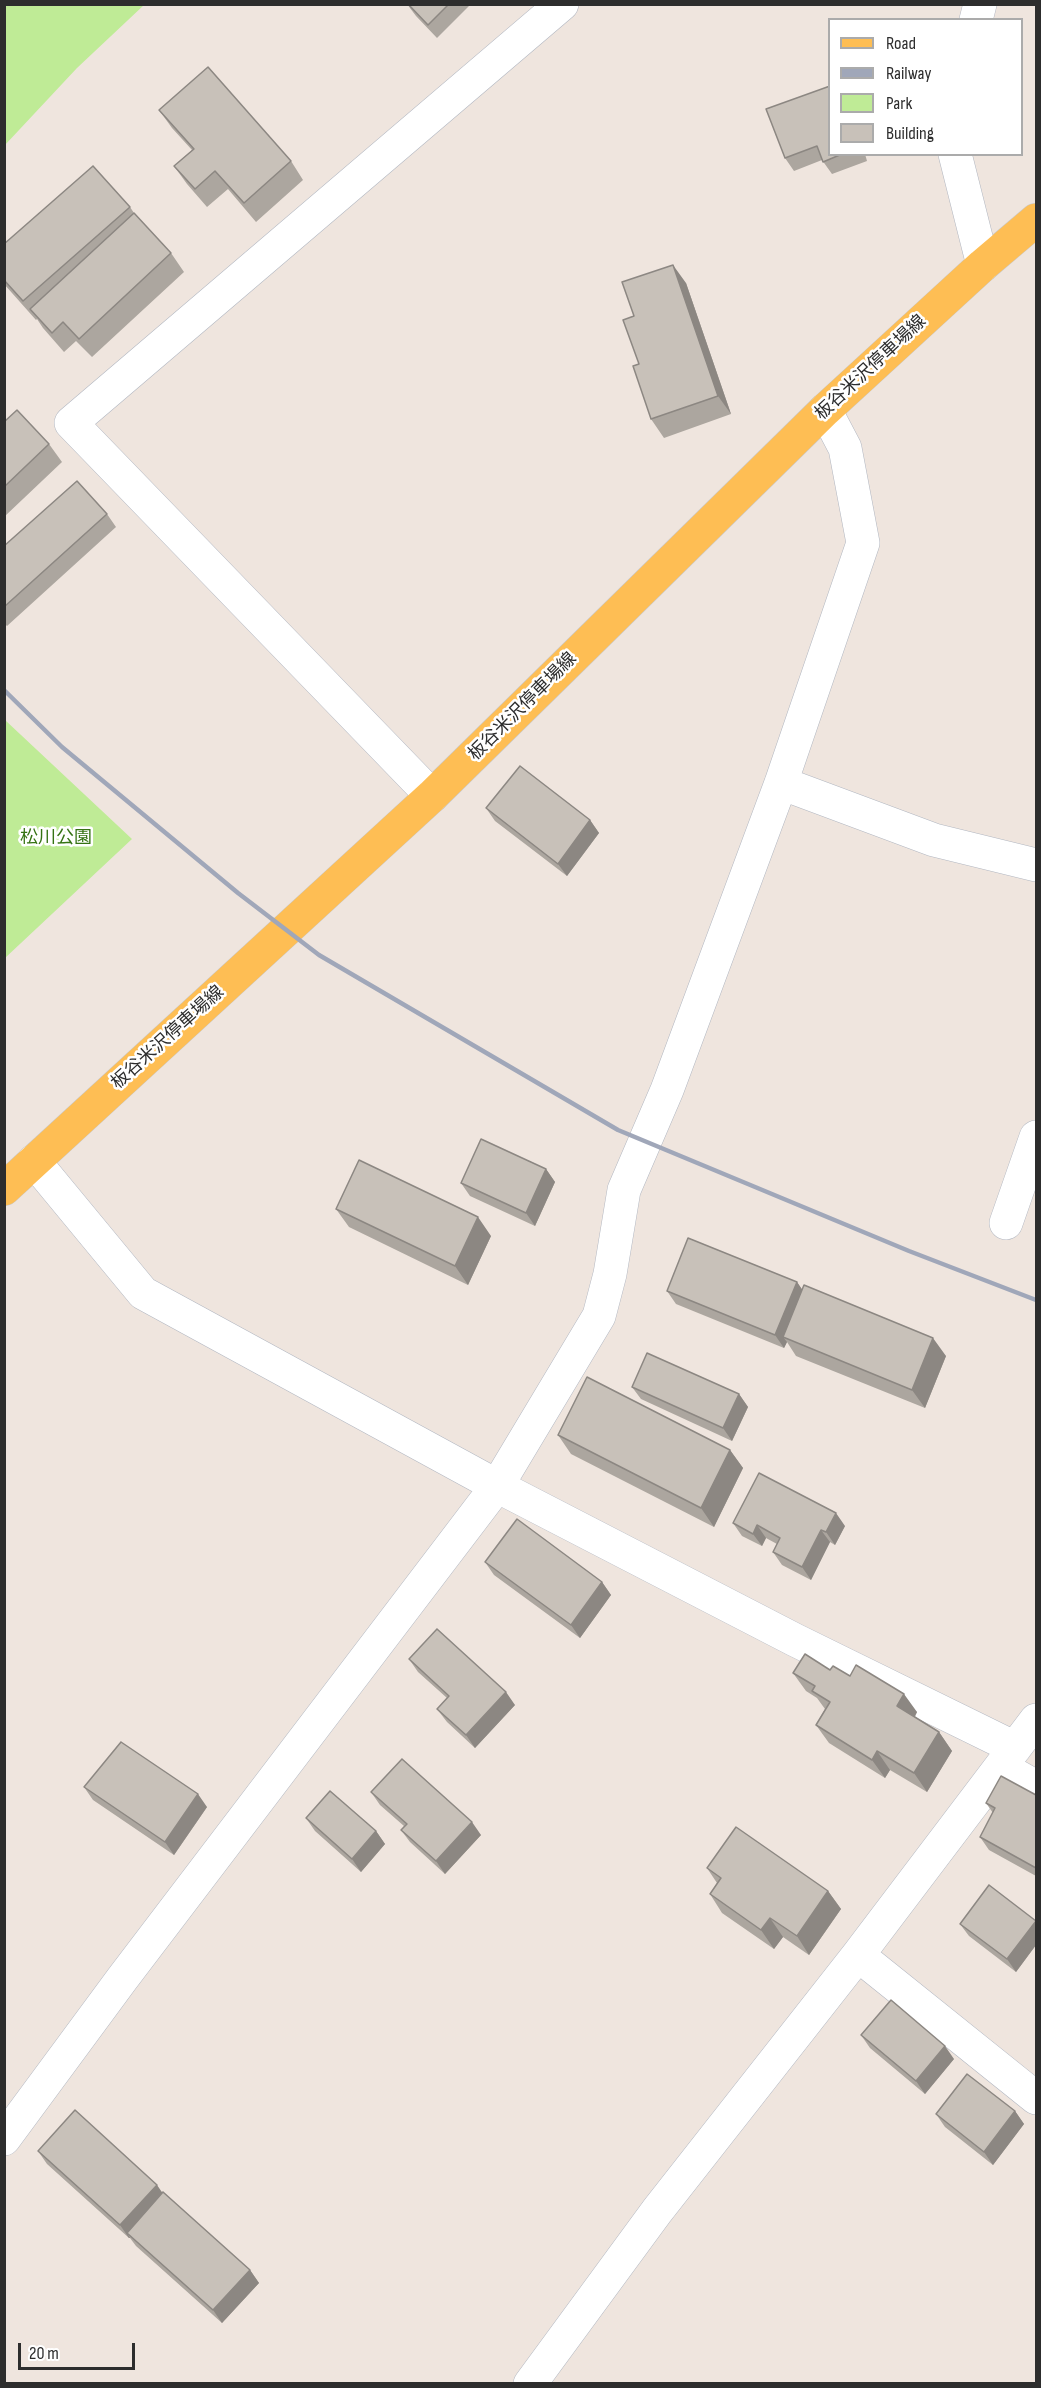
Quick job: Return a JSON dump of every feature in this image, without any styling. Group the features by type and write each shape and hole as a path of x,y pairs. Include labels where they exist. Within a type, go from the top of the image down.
{"main road":[{"name":"板谷米沢停車場線","path":"4,1189 432,796 825,410 983,264 1036,220"}],"street":[{"path":"432,796 71,423 562,4"},
{"path":"956,156 983,264"},
{"path":"4,2139 122,1979 497,1486 599,1316 610,1274 624,1190 667,1090 781,783 863,543 845,448 825,410"},
{"path":"781,783 934,840 1036,865"},
{"path":"1006,1222 1036,1137"},
{"path":"34,1161 143,1293 497,1486 795,1640 1008,1757 1036,1787"},
{"path":"530,2384 657,2211 858,1954 1036,1720"},
{"path":"858,1954 1036,2098"}],"green space":[{"path":"5,4 144,5 77,68 5,145"},
{"name":"松川公園","path":"5,720 132,839 5,958"}],"building":[{"path":"408,4 449,4 428,25"},
{"path":"208,67 291,161 244,203 215,171 195,189 174,166 194,149 159,110"},
{"path":"828,87 828,156 837,156 823,162 817,146 785,158 766,109"},
{"path":"93,166 130,207 23,301 4,280 4,244"},
{"path":"134,213 171,253 79,339 63,322 52,333 30,309"},
{"path":"673,265 718,396 651,419 633,366 639,364 623,320 634,316 622,282"},
{"path":"17,410 49,444 4,487 4,422"},
{"path":"77,481 107,514 4,607 4,546"},
{"path":"520,766 590,820 558,864 486,808"},
{"path":"481,1139 546,1169 526,1213 461,1183"},
{"path":"359,1160 478,1217 455,1266 336,1209"},
{"path":"688,1238 797,1282 775,1335 667,1291"},
{"path":"804,1285 933,1338 912,1390 783,1337"},
{"path":"647,1353 739,1394 723,1428 632,1387"},
{"path":"587,1377 730,1450 701,1508 558,1435"},
{"path":"759,1473 836,1513 826,1532 821,1530 802,1567 773,1552 780,1538 757,1525 753,1534 733,1523"},
{"path":"517,1519 602,1582 571,1625 485,1562"},
{"path":"437,1629 506,1692 466,1735 437,1709 449,1696 409,1659"},
{"path":"805,1654 830,1670 833,1666 850,1676 856,1665 904,1694 897,1706 939,1732 914,1773 877,1751 872,1760 816,1725 830,1702 812,1691 815,1686 793,1673"},
{"path":"121,1742 198,1794 165,1842 84,1787"},
{"path":"402,1759 472,1822 436,1861 401,1830 407,1824 371,1792"},
{"path":"1001,1776 1036,1795 1036,1868 980,1837 995,1808 986,1803"},
{"path":"330,1791 376,1831 352,1859 306,1818"},
{"path":"736,1827 828,1891 797,1936 770,1918 761,1930 710,1894 721,1878 707,1868"},
{"path":"989,1885 1036,1921 1007,1959 960,1924"},
{"path":"891,2000 945,2046 916,2081 861,2035"},
{"path":"967,2074 1015,2111 984,2152 936,2114"},
{"path":"75,2110 157,2185 120,2225 38,2151"},
{"path":"163,2192 250,2270 213,2310 127,2233"}],"railway":[{"path":"4,690 62,747 238,893 319,955 618,1130 909,1251 1036,1300"}]}
